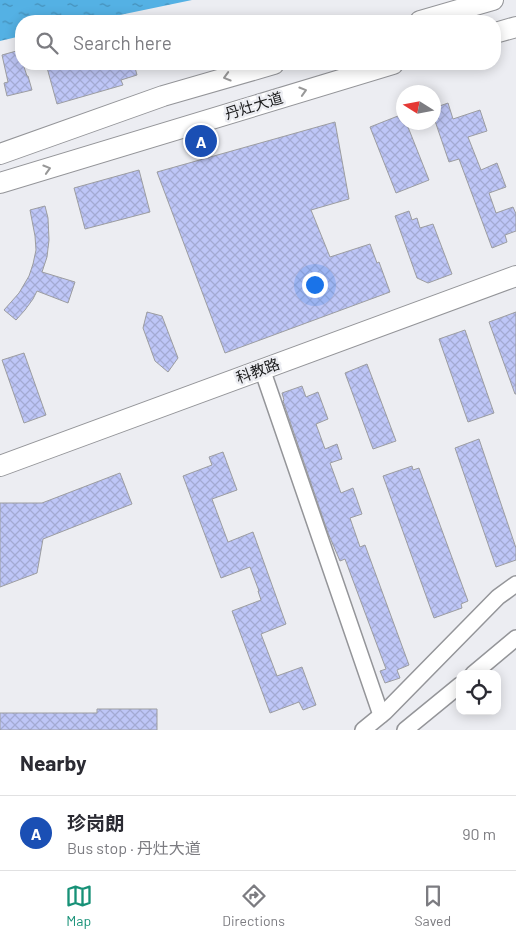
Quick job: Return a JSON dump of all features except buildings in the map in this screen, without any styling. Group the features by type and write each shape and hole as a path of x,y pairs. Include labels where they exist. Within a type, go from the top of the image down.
{"main road":[{"path":"441,15 493,0"},
{"path":"501,31 516,26"},
{"path":"0,154 163,96 253,70"},
{"name":"丹灶大道","path":"0,183 374,70"},
{"name":"科教路","path":"0,466 516,276"}],"street":[{"path":"262,369 381,715"},
{"path":"363,730 381,715 498,597 516,584"},
{"path":"478,670 516,638"},
{"path":"406,730 456,688"}],"water":[{"path":"0,0 192,0 120,15 15,15 15,37 0,41"}],"place":[{"name":"珍岗朗","path":"201,141"}]}
